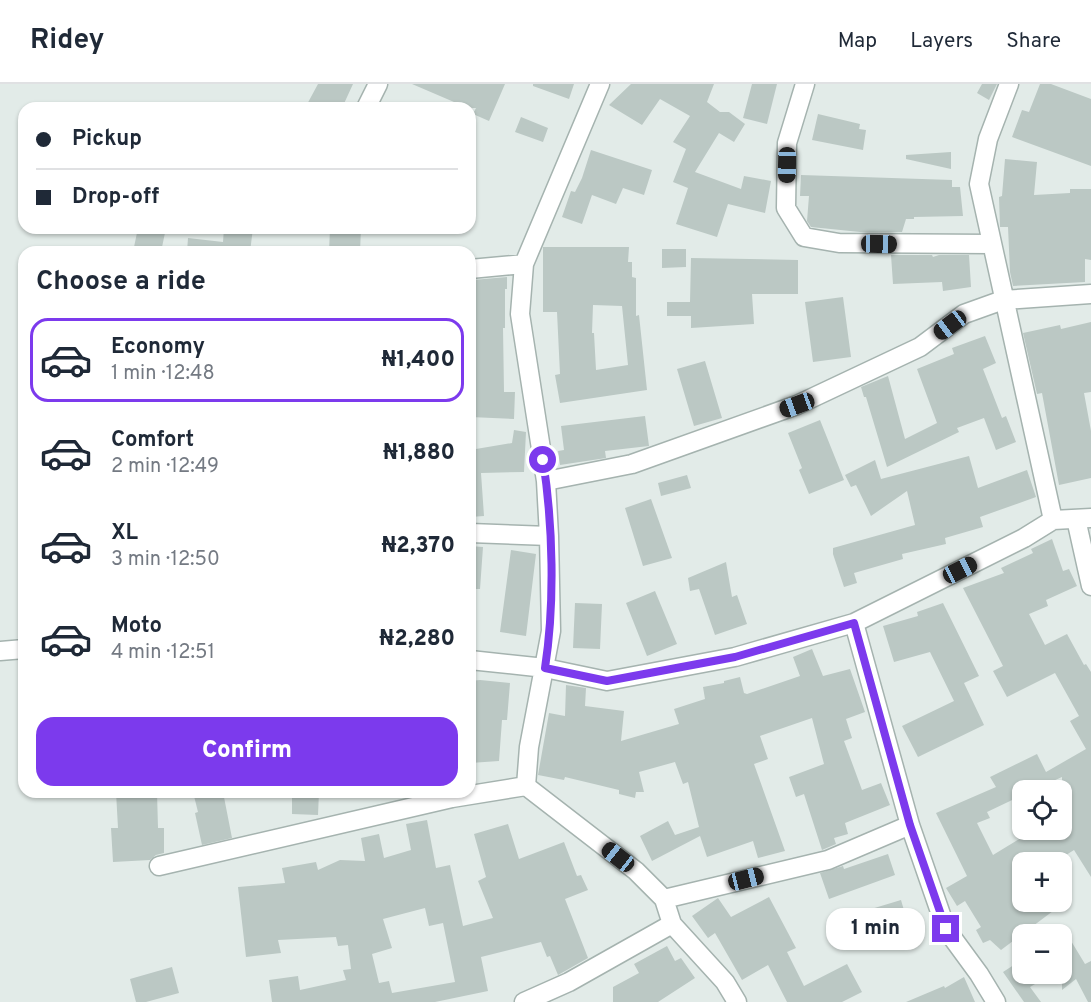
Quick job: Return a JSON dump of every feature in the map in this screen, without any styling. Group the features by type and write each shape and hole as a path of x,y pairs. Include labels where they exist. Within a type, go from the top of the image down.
{"street":[{"path":"369,102 378,84"},
{"path":"526,786 529,747 551,631 546,481 520,314 524,264 600,84"},
{"path":"805,84 787,143 786,208 804,237 839,243 991,244"},
{"path":"1009,84 988,139 979,184 1053,520"},
{"path":"476,268 524,264"},
{"path":"546,481 632,464 797,405 920,347 964,314 1003,300 1091,294"},
{"path":"476,661 545,668 607,681 735,657 854,623 1024,538 1053,520 1084,519 1091,586"},
{"path":"476,533 549,536"},
{"path":"854,623 910,825 946,929 996,1002"},
{"path":"0,651 18,650"},
{"path":"476,794 526,786 636,871 664,899 672,924 725,982 737,1002"},
{"path":"159,866 452,798"},
{"path":"664,899 828,860 910,825"},
{"path":"524,1002 569,982 672,924"}],"building":[{"path":"318,84 353,84 345,102 308,102"},
{"path":"412,84 505,84 489,121 476,115 476,102 454,102"},
{"path":"533,84 574,84 569,99 533,86"},
{"path":"631,84 714,84 707,102 720,112 729,112 745,124 734,142 719,133 695,172 741,189 744,176 771,181 765,213 728,204 717,237 676,224 688,188 673,182 686,149 673,142 690,116 660,99 642,125 609,105"},
{"path":"752,84 777,84 767,124 743,118"},
{"path":"982,84 997,84 989,100 977,93"},
{"path":"1040,84 1051,84 1091,99 1091,166 1012,137 1022,110 1029,112"},
{"path":"818,114 860,124 859,129 866,130 863,150 812,140"},
{"path":"521,117 548,128 543,142 515,132"},
{"path":"591,150 652,170 644,195 623,188 616,204 592,195 582,224 562,217 571,191 575,192 582,178"},
{"path":"951,152 951,169 906,159 906,155"},
{"path":"1005,159 1037,162 1034,195 1070,193 1070,189 1091,189 1091,260 1085,259 1085,282 1013,286 1010,272 1008,227 1000,227 999,197 1002,196"},
{"path":"801,175 952,180 952,187 960,187 963,216 906,219 902,232 860,232 811,227 807,221 809,196 800,196"},
{"path":"137,234 165,234 162,246 134,246"},
{"path":"224,234 252,234 251,246 187,246 188,238 223,242"},
{"path":"330,234 361,234 360,246 329,246"},
{"path":"543,247 629,247 628,262 632,262 632,277 636,278 636,316 639,315 647,390 560,403 555,375 560,374 557,312 543,312","holes":["593,305 622,306 628,365 596,370 594,333 592,333"]},
{"path":"662,249 686,249 686,267 662,268"},
{"path":"891,255 932,255 933,257 969,255 971,287 943,291 942,282 893,284"},
{"path":"691,258 798,260 798,294 752,294 754,324 691,328 691,316 667,316 667,302 690,302"},
{"path":"507,277 505,328 503,328 504,392 515,392 514,419 476,417 476,280"},
{"path":"843,297 851,357 813,362 805,302"},
{"path":"1091,322 1091,392 1084,393 1091,431 1091,478 1059,485 1042,393 1037,394 1023,333 1060,325 1061,329"},
{"path":"985,336 996,363 983,369 1002,418 1006,416 1016,442 996,450 984,418 957,428 959,432 887,467 861,387 888,376 905,439 937,423 917,369 954,354 952,348"},
{"path":"705,361 722,418 694,426 677,369"},
{"path":"645,416 649,446 605,451 606,458 560,465 558,451 564,450 561,426"},
{"path":"820,420 844,480 809,494 799,470 802,468 788,433"},
{"path":"514,430 526,432 524,472 481,473 484,516 476,517 476,449 512,443"},
{"path":"969,456 978,488 1027,470 1036,497 980,517 983,527 945,538 946,544 902,554 903,559 854,573 857,583 844,587 833,548 915,525 907,491 871,516 856,485 851,487 845,475 875,460 881,479"},
{"path":"687,475 691,488 661,496 658,483"},
{"path":"651,499 672,558 643,566 625,508"},
{"path":"1052,539 1063,571 1069,569 1077,586 1046,600 1048,606 1029,614 1045,645 1067,634 1084,665 1086,664 1091,672 1091,877 1074,850 1071,852 1012,852 1012,912 1052,912 1036,924 1012,924 1012,942 1001,950 990,940 983,943 976,930 981,927 965,901 957,906 946,888 967,876 936,813 996,787 990,777 1037,754 1046,772 1086,749 1070,721 1079,716 1055,673 1007,697 993,671 1003,666 963,588 1004,573 1001,568 1033,553 1031,549"},
{"path":"476,546 483,547 480,589 476,589"},
{"path":"511,550 536,554 526,636 500,632"},
{"path":"726,562 732,597 737,595 747,624 715,635 699,589 690,591 688,578"},
{"path":"655,591 677,644 647,656 626,603"},
{"path":"575,603 602,604 600,649 573,648"},
{"path":"943,603 979,676 964,683 984,725 918,757 902,726 954,701 930,652 894,662 883,626 918,616 917,612"},
{"path":"812,649 823,676 850,669 865,712 846,719 852,738 844,741 862,790 881,783 890,805 845,823 848,834 834,838 836,844 822,850 804,794 796,797 789,777 824,764 812,718 760,736 768,759 754,764 785,851 758,858 753,841 707,857 700,836 652,861 640,836 668,821 675,835 699,827 688,782 683,784 675,762 639,772 644,792 636,792 635,798 619,794 619,790 565,777 564,780 538,775 549,713 565,716 566,685 586,688 585,706 624,711 621,741 679,724 674,709 705,699 703,687 740,677 744,693 747,694 800,676 793,657"},
{"path":"476,680 510,683 507,720 502,720 499,761 476,763"},
{"path":"116,798 157,798 158,828 164,828 164,853 150,860 113,862 111,828 118,828"},
{"path":"194,798 224,798 232,838 202,845 195,813 198,812"},
{"path":"292,798 319,798 318,815 292,814"},
{"path":"427,820 436,868 450,865 463,926 493,918 478,881 486,877 474,834 508,824 519,859 564,842 577,876 581,875 588,890 565,899 588,958 558,975 541,942 481,957 488,991 435,1002 272,1002 269,980 298,976 300,990 346,980 343,970 351,969 348,945 338,946 336,937 278,940 281,953 246,957 238,887 285,883 282,868 316,862 318,870 340,860 365,861 361,838 379,834 384,858 411,850 406,824","holes":["425,908 429,926 443,923 455,982 392,993 389,981 379,983 372,954 392,948 383,919"]},
{"path":"888,854 895,875 829,899 820,873 843,866 844,869"},
{"path":"769,897 796,948 787,952 804,986 847,964 862,992 842,1002 787,1002 768,965 742,980 715,933 708,938 692,916 718,898 731,917"},
{"path":"901,900 910,931 858,950 848,916"},
{"path":"1072,943 1085,964 1091,961 1091,1002 1088,1002 1076,979 1072,982"},
{"path":"667,946 675,961 681,958 695,978 658,1002 613,1002 613,987 639,973 634,964"},
{"path":"1012,966 1012,984 1035,984 1030,987 1041,1002 1024,1002 1003,972"},
{"path":"172,967 179,993 146,1002 136,1002 130,979"},
{"path":"964,977 975,1002 906,1002 944,986 945,988"},
{"path":"1062,984 1070,984 1062,990"}],"route":[{"path":"543,460 549,536 551,631 545,668 607,681 649,675 735,657 854,623 910,825 946,929"}]}
